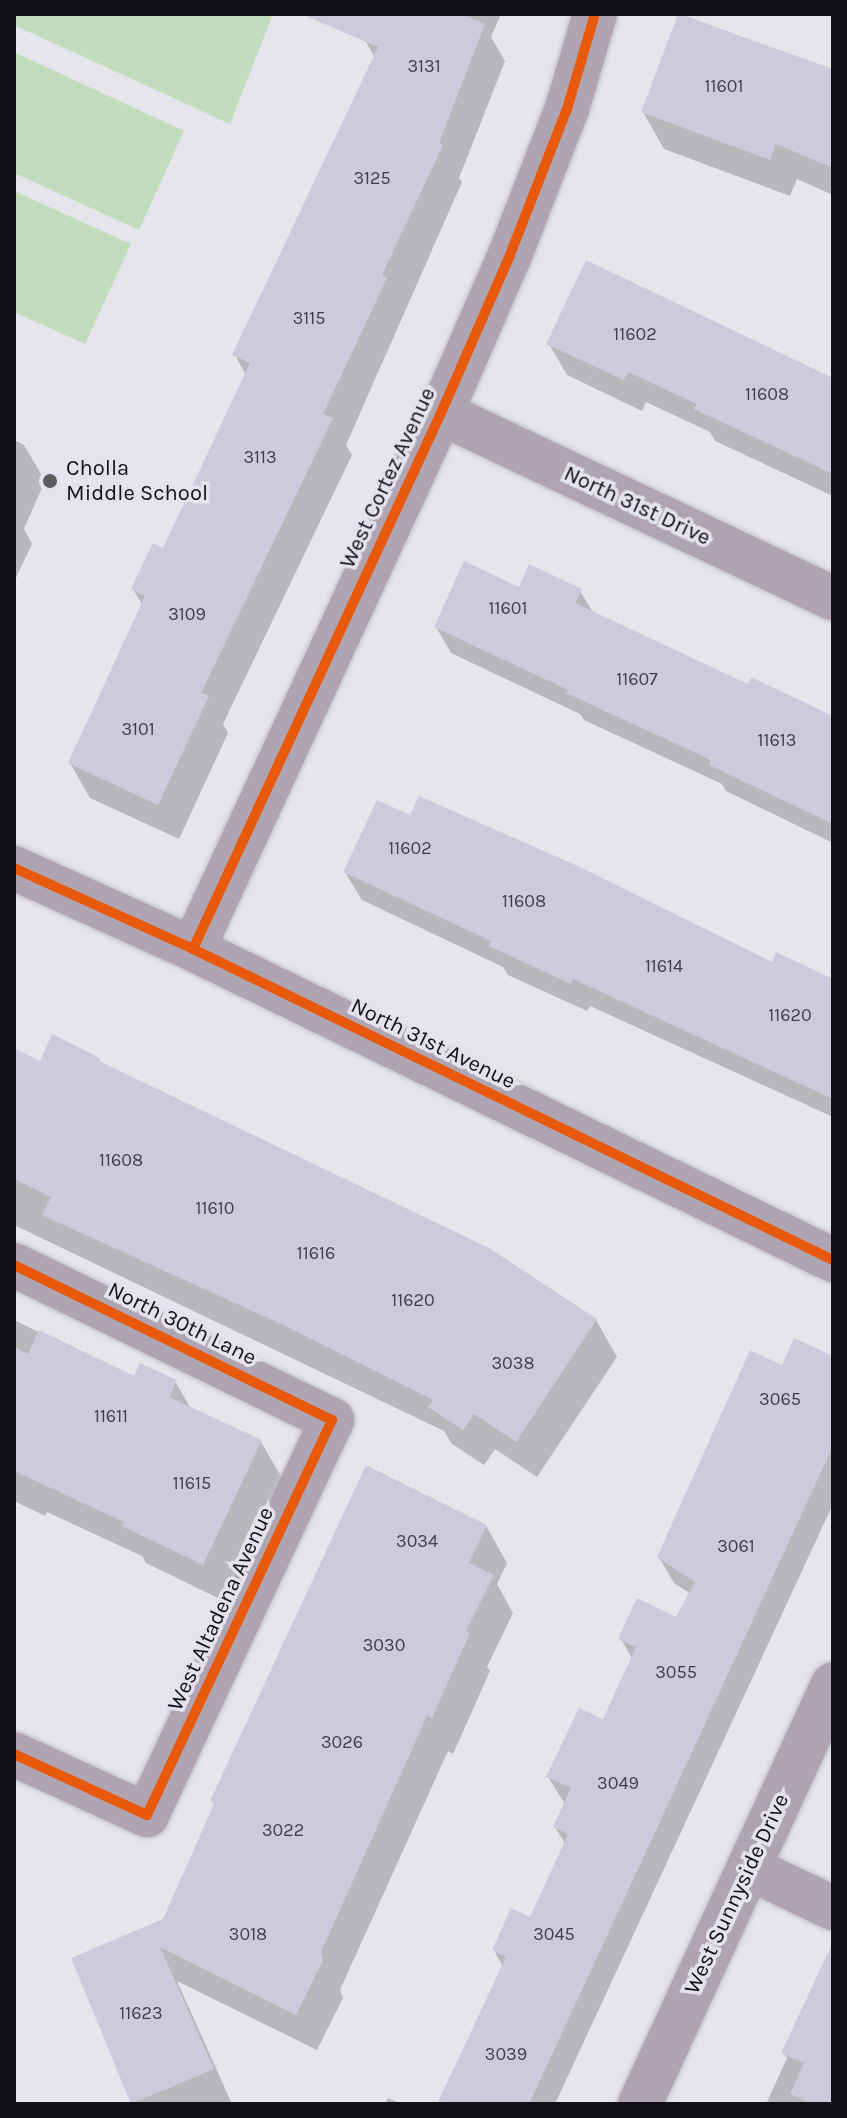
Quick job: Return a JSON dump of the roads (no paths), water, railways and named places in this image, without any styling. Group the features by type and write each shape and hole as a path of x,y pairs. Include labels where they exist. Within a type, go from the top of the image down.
{"street":[{"name":"West Cortez Avenue","path":"193,949 441,413 551,150 595,14"},
{"name":"North 31st Drive","path":"441,413 833,598"},
{"name":"North 31st Avenue","path":"14,868 193,949 833,1260"},
{"name":"North 30th Lane","path":"14,1265 332,1420"},
{"name":"West Altadena Avenue","path":"14,1754 147,1815 332,1420"},
{"name":"West Sunnyside Drive","path":"640,2104 833,1684"},
{"path":"749,1868 833,1908"}],"place":[{"name":"Cholla Middle School","path":"50,481"}]}
